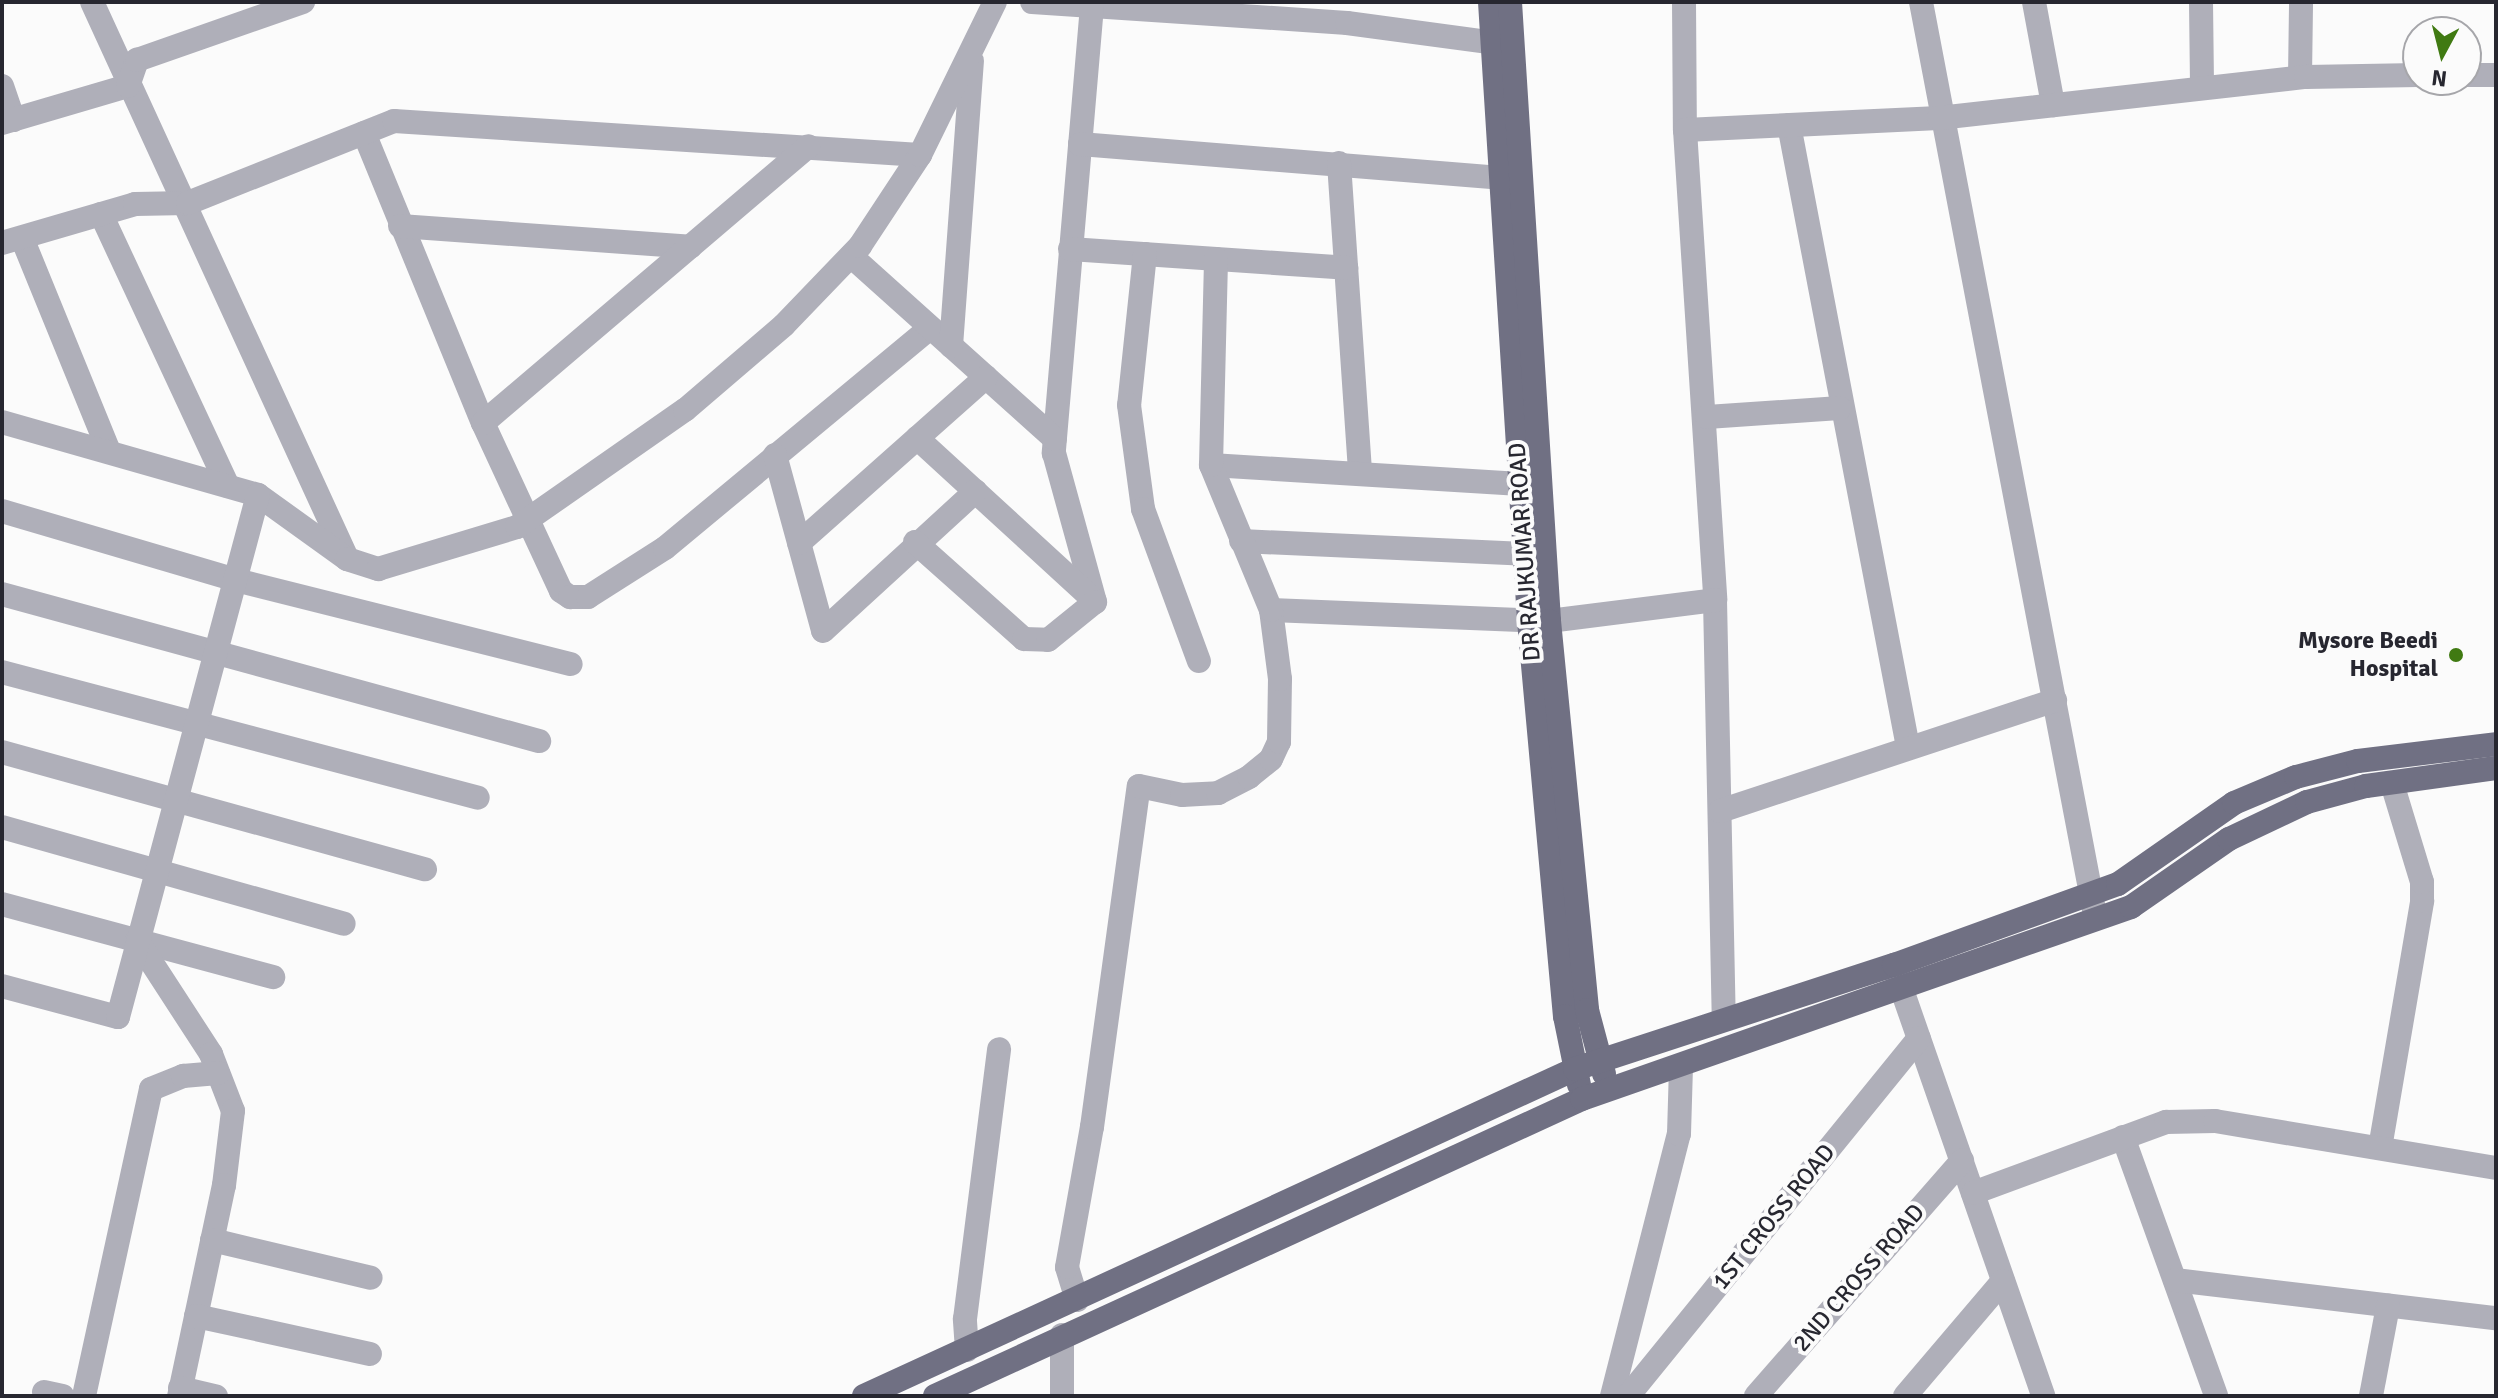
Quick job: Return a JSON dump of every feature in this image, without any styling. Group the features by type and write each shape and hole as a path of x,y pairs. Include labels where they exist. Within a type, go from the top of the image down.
{"main road":[{"name":"DR RAJKUMAR ROAD","path":"1490,2 1502,44 1565,1016 1582,1099"},
{"name":"DR RAJKUMAR ROAD","path":"1510,2 1502,44 1501,178 1525,554 1539,621 1587,1010 1608,1089"},
{"path":"864,1396 1575,1069 1894,965 2127,878 2234,803 2296,777 2358,761 2496,744"},
{"path":"935,1396 1062,1335 1582,1099 2131,907 2205,855 2275,815 2318,799 2392,783 2496,768"}],"street":[{"path":"92,2 128,86 188,203 347,559"},
{"path":"128,86 137,60 303,2"},
{"path":"4,418 258,495 347,559 378,569 527,521 685,410 784,325 851,256 920,155 995,2"},
{"path":"1032,2 1347,13 1502,44"},
{"path":"1684,2 1685,130 1707,417 1715,600 1724,1019"},
{"path":"1921,2 1939,118 2055,700 2088,893 2096,919"},
{"path":"2034,2 2053,105"},
{"path":"2201,2 2202,87"},
{"path":"2300,77 2301,2"},
{"path":"1092,6 1054,453 1095,602"},
{"path":"951,346 973,47"},
{"path":"1685,130 1939,118 2300,77 2402,75"},
{"path":"2,86 8,122 128,86"},
{"path":"109,451 12,240 135,204 188,203 394,121 425,119 920,155"},
{"path":"1789,125 1840,408 1908,747"},
{"path":"364,133 483,423 561,591 570,597 588,597 665,548 930,328"},
{"path":"1080,144 1501,178"},
{"path":"483,423 808,146"},
{"path":"1339,163 1360,473"},
{"path":"101,214 228,486"},
{"path":"400,226 690,247"},
{"path":"1070,249 1346,268"},
{"path":"1145,254 1129,405 1143,509 1199,661"},
{"path":"851,256 1055,439"},
{"path":"1077,1300 1067,1267 1092,1127 1139,786 1182,795 1218,793 1271,759 1282,718 1271,610 1211,465 1216,259"},
{"path":"799,543 986,377"},
{"path":"1707,417 1840,408"},
{"path":"917,438 1095,602"},
{"path":"775,455 823,631 915,542 976,491"},
{"path":"1211,465 1520,484"},
{"path":"2,986 118,1017 258,495"},
{"path":"2,511 236,580 571,664"},
{"path":"1241,541 1525,554"},
{"path":"915,542 1024,639 1048,640 1095,602"},
{"path":"2,594 215,655 539,741"},
{"path":"1271,610 1539,621 1715,600"},
{"path":"2,672 196,727 478,798"},
{"path":"1720,811 2055,700"},
{"path":"2,752 425,869"},
{"path":"2380,1148 2422,901 2422,882 2392,783"},
{"path":"2,827 344,924"},
{"path":"2,904 273,977"},
{"path":"137,940 218,1073 233,1111 212,1240 180,1392 216,1396"},
{"path":"1894,965 2043,1396"},
{"name":"1ST CROSS ROAD","path":"1628,1396 1919,1038"},
{"path":"967,1350 965,1319 999,1049"},
{"path":"1612,1396 1679,1134 1681,1066"},
{"path":"84,1396 151,1089 183,1076 218,1073"},
{"path":"1973,1193 2166,1122 2215,1121 2496,1168"},
{"path":"2123,1137 2216,1396"},
{"name":"2ND CROSS ROAD","path":"1756,1396 1962,1161"},
{"path":"212,1240 371,1278"},
{"path":"2175,1280 2496,1318"},
{"path":"1905,1396 2003,1281"},
{"path":"2371,1396 2388,1306"},
{"path":"196,1316 370,1354"},
{"path":"1062,1335 1062,1396"}],"place":[{"name":"Mysore Beedi Hospital","path":"2456,655"}]}
